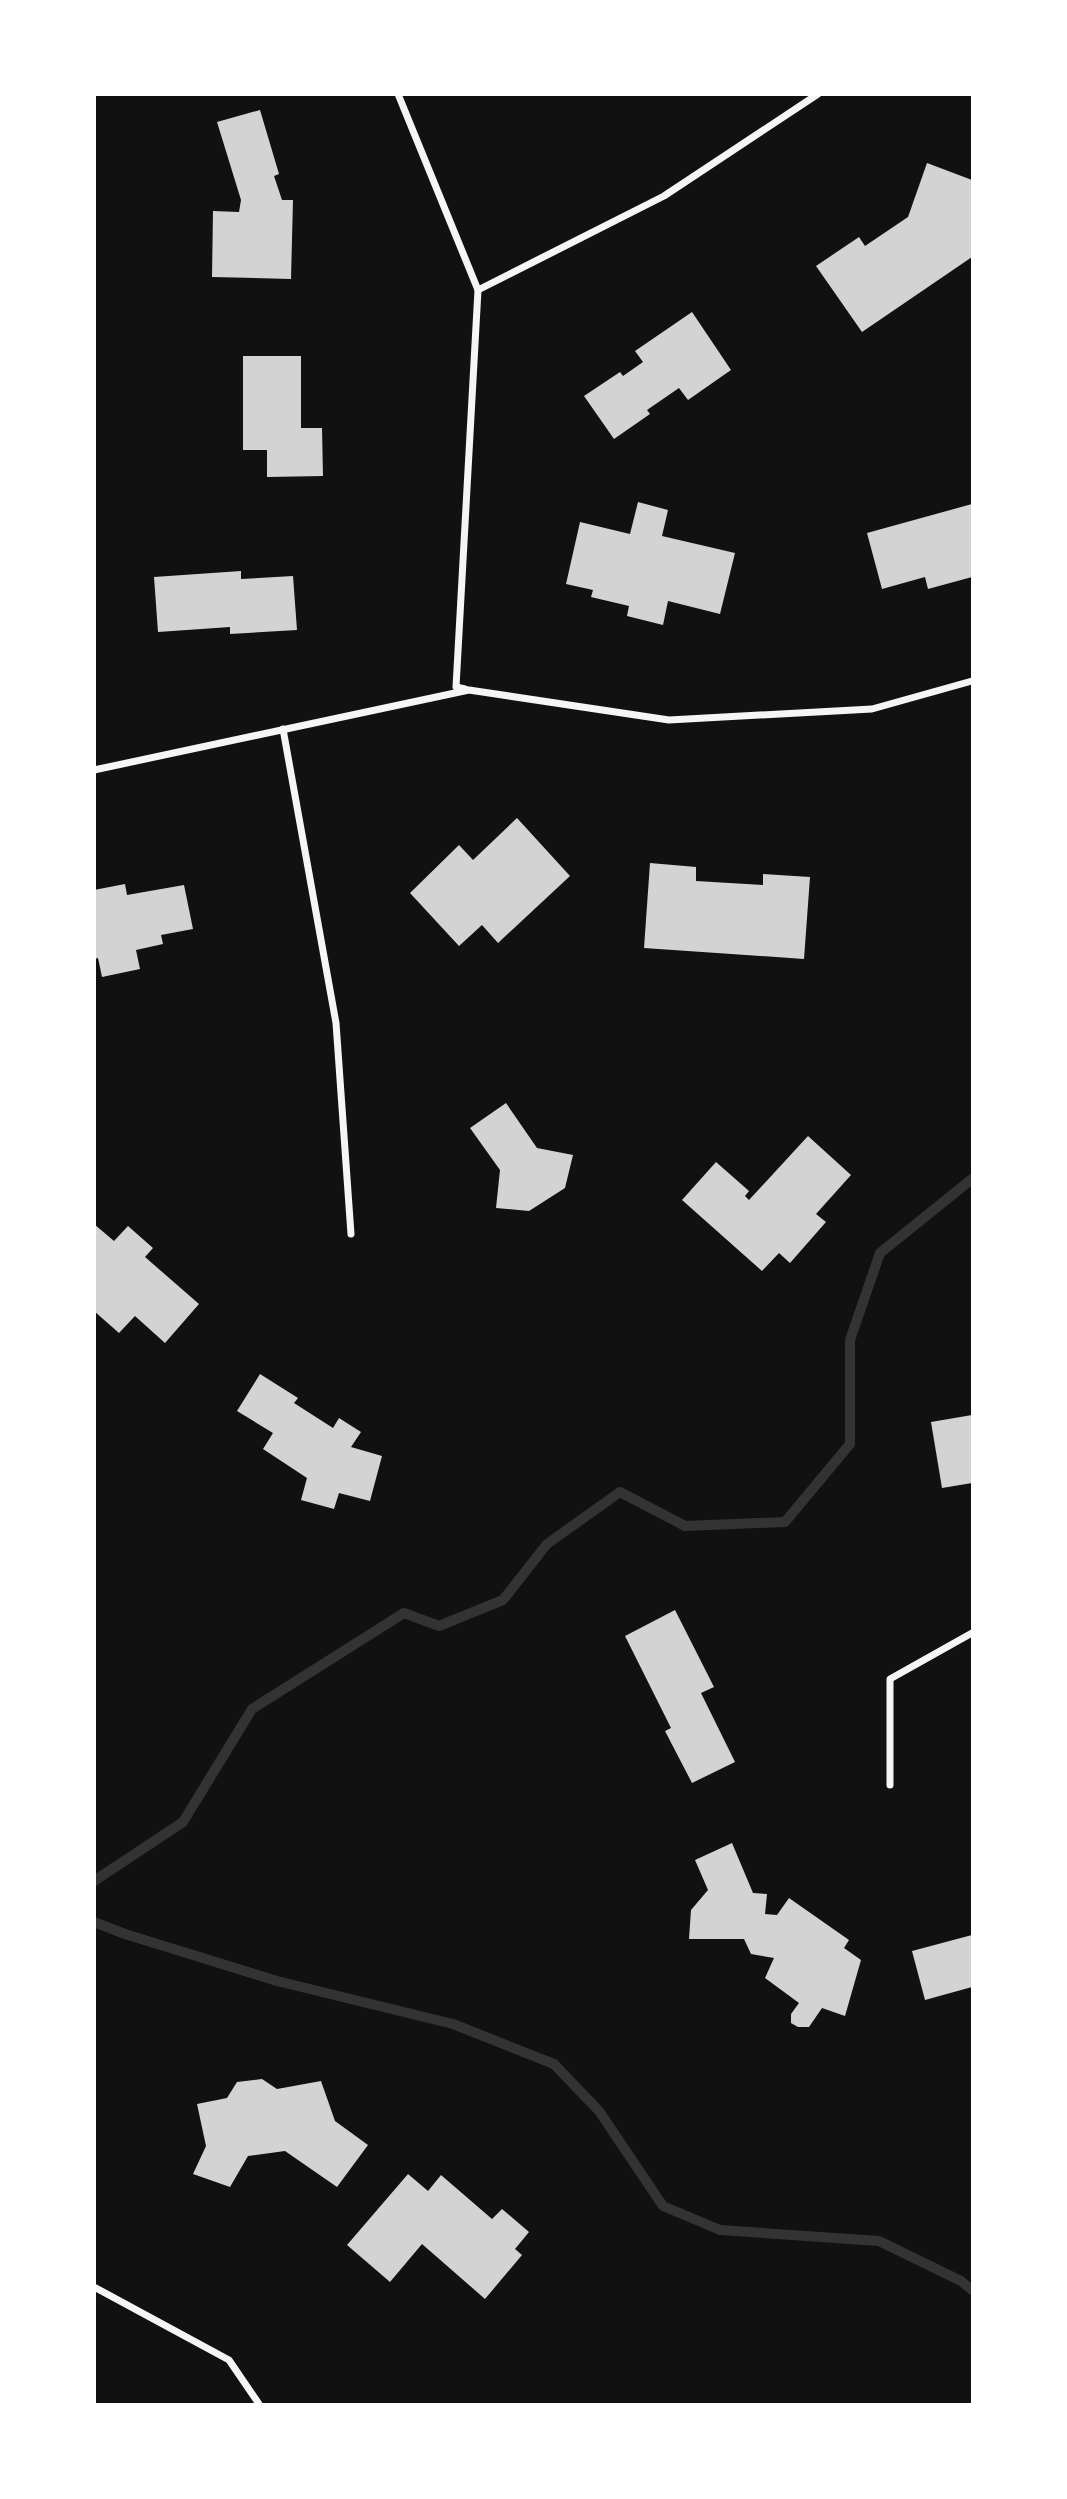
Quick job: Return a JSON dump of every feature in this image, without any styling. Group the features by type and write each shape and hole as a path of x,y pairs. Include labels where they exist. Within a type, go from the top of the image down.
{"street":[{"path":"398,94 478,290 456,687 669,720 872,709 972,681"},
{"path":"478,290 664,196 818,94"},
{"path":"94,770 469,690"},
{"path":"284,729 336,1023 351,1234"},
{"path":"890,1785 890,1679 972,1633"},
{"path":"94,2287 229,2360 259,2404"}],"building":[{"path":"260,110 279,174 274,176 282,200 293,200 291,279 212,277 213,211 239,212 241,200 217,122"},
{"path":"927,163 972,180 972,257 862,332 816,266 859,237 865,246 908,217"},
{"path":"692,312 731,370 688,400 679,388 647,410 650,414 614,439 584,396 620,372 623,376 643,362 635,351"},
{"path":"243,356 301,356 301,428 322,428 323,476 267,477 267,450 243,450"},
{"path":"638,502 668,510 662,536 735,553 720,614 668,601 663,625 627,616 629,606 591,597 593,590 566,584 580,522 630,534"},
{"path":"972,504 972,577 928,589 925,577 882,589 867,533"},
{"path":"241,571 241,579 293,576 297,630 230,634 230,627 158,632 154,577"},
{"path":"517,818 570,876 498,943 482,925 459,946 410,893 459,845 473,860"},
{"path":"650,863 696,867 696,881 763,885 763,874 810,877 804,959 644,948"},
{"path":"125,884 127,895 184,885 193,929 161,935 163,944 136,950 140,969 102,977 98,958 94,959 94,890"},
{"path":"506,1103 537,1148 573,1155 565,1188 529,1211 496,1208 500,1170 470,1128"},
{"path":"808,1136 851,1175 816,1214 826,1222 790,1263 779,1253 762,1271 682,1200 716,1162 749,1191 745,1196 749,1200"},
{"path":"94,1224 114,1241 128,1226 153,1248 145,1257 199,1304 165,1343 135,1316 119,1333 94,1311"},
{"path":"260,1374 298,1398 294,1403 333,1428 339,1418 361,1432 351,1447 382,1456 370,1501 339,1493 334,1509 301,1500 307,1478 263,1449 273,1433 237,1411"},
{"path":"972,1415 972,1483 942,1488 931,1422"},
{"path":"675,1610 714,1687 701,1693 735,1762 692,1783 665,1731 671,1728 625,1636"},
{"path":"732,1843 753,1893 767,1894 765,1914 777,1915 789,1898 849,1940 844,1948 861,1960 845,2016 822,2008 809,2027 798,2027 791,2023 791,2014 799,2003 765,1978 774,1958 751,1954 744,1939 689,1939 691,1910 708,1890 695,1860"},
{"path":"972,1935 972,1987 925,2000 912,1951"},
{"path":"262,2079 277,2089 321,2081 335,2121 368,2145 337,2187 285,2151 248,2156 230,2187 193,2174 206,2146 197,2104 227,2098 237,2082"},
{"path":"408,2174 428,2191 441,2175 492,2219 502,2209 529,2232 515,2249 522,2255 485,2299 422,2244 390,2282 347,2245"}],"waterway":[{"path":"94,1881 183,1822 252,1709 404,1613 439,1626 503,1600 547,1544 620,1492 685,1526 785,1522 850,1444 850,1340 880,1253 972,1179"},
{"path":"94,1922 277,1981 453,2024 554,2064 599,2111 663,2206 720,2230 879,2241 961,2281 972,2290"}]}
